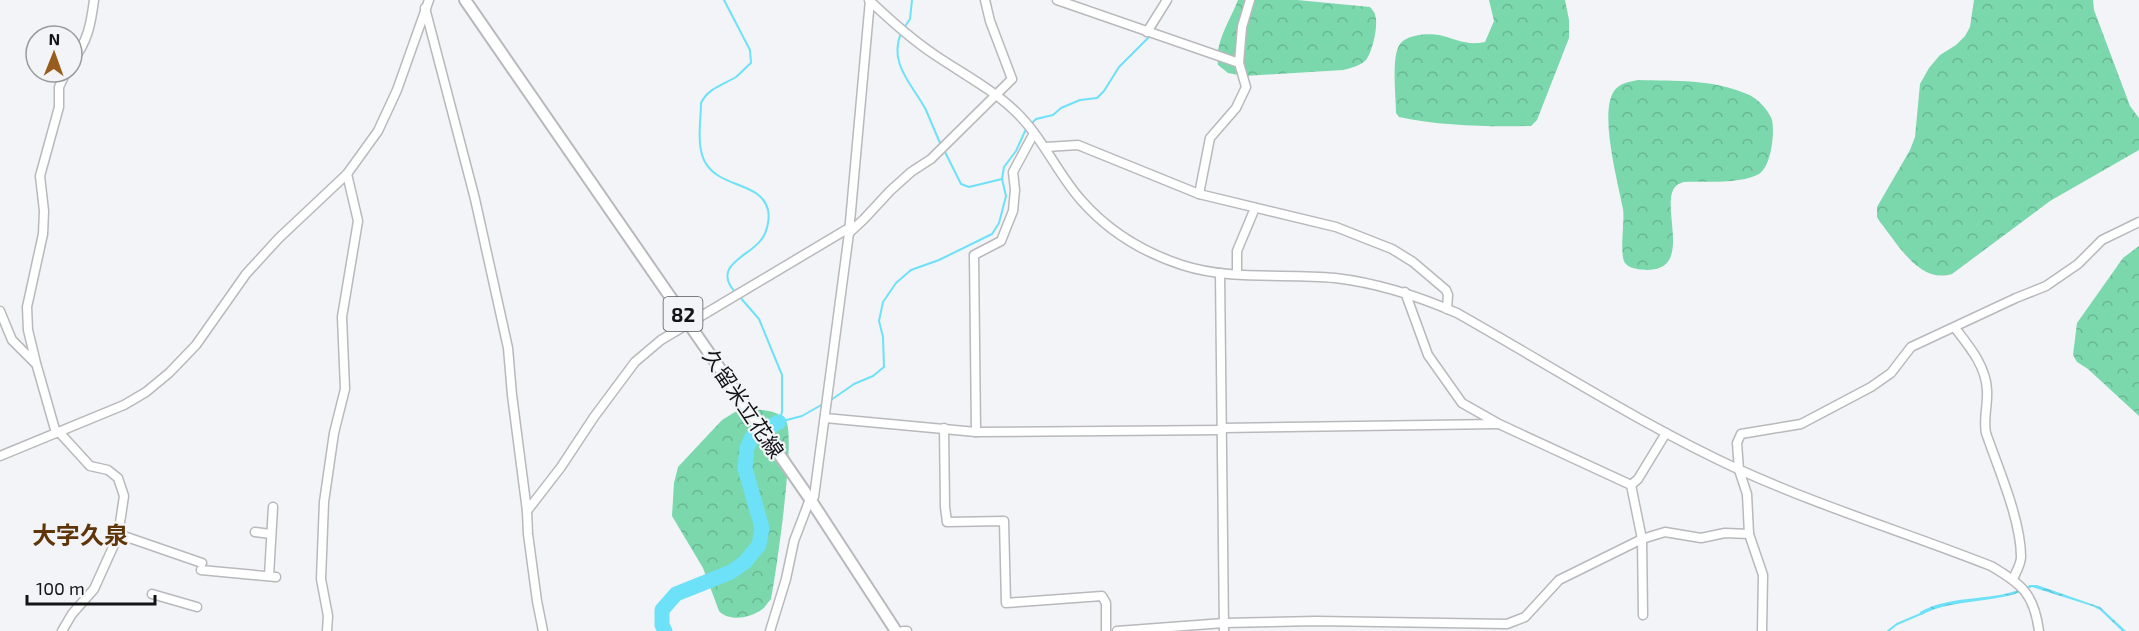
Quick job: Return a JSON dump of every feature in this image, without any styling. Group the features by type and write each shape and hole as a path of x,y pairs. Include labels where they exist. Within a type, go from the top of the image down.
{"main road":[{"name":"久留米立花線","path":"465,0 690,324 896,631"}],"street":[{"path":"84,42 94,0"},
{"path":"870,0 892,22 934,55 997,95 1025,122 1046,147 1080,199 1117,234 1149,252 1184,266 1220,273 1336,278 1405,292 1447,309 1666,433 1739,470 1814,502 1991,566 2013,579 2028,594 2039,631"},
{"path":"770,631 786,579 794,541 810,500 814,497 849,230 870,0"},
{"path":"527,511 635,362 662,340 864,219 890,191 911,172 931,159 1012,79 990,21 985,0"},
{"path":"1057,0 1076,3 1147,32 1239,63"},
{"path":"1147,32 1167,0"},
{"path":"1199,194 1210,138 1236,108 1246,87 1239,63 1242,27 1250,0"},
{"path":"0,456 124,405 146,392 169,373 196,345 246,274 279,238 347,174 378,131 397,90 427,4"},
{"path":"427,4 475,199 508,348 537,602 543,631"},
{"path":"60,84 59,107 40,176 44,211 43,234 27,307 28,330 57,432 90,466 108,470 118,478 124,496 118,534 94,589 72,614 62,631"},
{"path":"976,432 974,255 1002,241 1013,211 1016,189 1013,172 1033,131"},
{"path":"1046,147 1078,145 1199,194 1335,227 1392,249 1413,262 1446,290 1447,309"},
{"path":"327,631 328,616 321,579 324,502 334,433 345,389 342,317 358,221 347,174"},
{"path":"1237,273 1237,251 1255,208"},
{"path":"1762,631 1763,575 1749,534 1747,494 1739,470 1737,443 1741,434 1801,424 1871,387 1891,374 1911,347 2016,297 2046,286 2078,264 2102,240 2139,222"},
{"path":"1220,273 1224,627"},
{"path":"1405,292 1428,355 1462,403 1499,424 1631,485"},
{"path":"0,311 12,340 36,363"},
{"path":"1955,328 1976,356 1984,372 1987,388 1984,423 1986,433 2012,508 2020,544 2021,560 2013,579"},
{"path":"825,418 976,432 1499,424"},
{"path":"944,428 947,522 1004,521 1006,603 1102,596 1106,603 1106,631"},
{"path":"1631,485 1638,479 1666,433"},
{"path":"1631,485 1642,539 1643,615"},
{"path":"118,534 202,567 273,577 271,534 273,507"},
{"path":"255,532 271,534"},
{"path":"1117,631 1316,621 1507,624 1526,617 1560,580 1642,539 1665,532 1701,538 1725,534 1749,534"},
{"path":"152,594 197,607"}],"green space":[{"path":"1238,0 1297,0 1370,7 1375,14 1376,25 1368,58 1355,67 1343,70 1244,76 1228,73 1218,65 1219,48"},
{"path":"1489,0 1565,0 1569,20 1569,38 1537,120 1531,126 1481,126 1399,117 1396,113 1395,77 1397,50 1400,44 1413,36 1430,34 1467,43 1485,42 1494,21"},
{"path":"1974,0 2093,0 2094,10 2130,106 2139,118 2139,150 2050,201 1952,274 1940,276 1919,268 1910,260 1880,222 1877,217 1877,207 1910,150 1915,137 1920,84 1940,55 1965,36 1970,27"},
{"path":"1638,80 1707,83 1734,89 1751,96 1762,104 1773,126 1769,159 1762,172 1741,180 1684,182 1676,186 1671,195 1672,252 1667,263 1656,269 1632,268 1623,259 1623,209 1609,131 1608,115 1614,91 1628,82"},
{"path":"2139,246 2139,416 2088,369 2077,362 2073,355 2077,323 2123,258"},
{"path":"748,409 774,412 783,417 788,432 789,452 781,536 771,599 764,608 756,613 734,618 719,611 703,568 672,516 674,483 678,467 722,420 735,412"}],"water":[{"path":"2037,585 2100,607 2126,631 2122,631 2100,610 2092,606 2032,587 2019,593 1934,609 1921,615 1920,612 1947,602 2003,594"}],"waterway":[{"path":"724,0 750,50 751,63 736,77 712,90 701,103 702,156 712,171 720,177 757,194 764,201 769,214 768,226 763,237 730,268 727,275 735,292"},
{"path":"904,28 910,19 912,0"},
{"path":"1153,31 1165,10"},
{"path":"901,33 898,44 900,64 926,110 941,145"},
{"path":"1030,125 1036,119 1053,115 1061,108 1080,100 1097,98 1119,67 1150,36"},
{"path":"831,400 854,384 873,376 884,367 883,337 879,321 883,302 896,283 911,270 939,260 992,234 999,223 1006,196 1002,179 1004,167 1016,151 1026,129"},
{"path":"944,150 961,184 969,187 1002,179"},
{"path":"739,296 759,319 782,375 782,412 779,422"},
{"path":"779,422 802,416 823,404"},
{"path":"665,631 662,625 662,610 676,594 731,572 745,562 759,545 762,528 745,468 747,448 753,435 779,422"},
{"path":"1888,631 1897,624 1923,613"}],"district":[{"name":"大字久泉","path":"80,534"}]}
